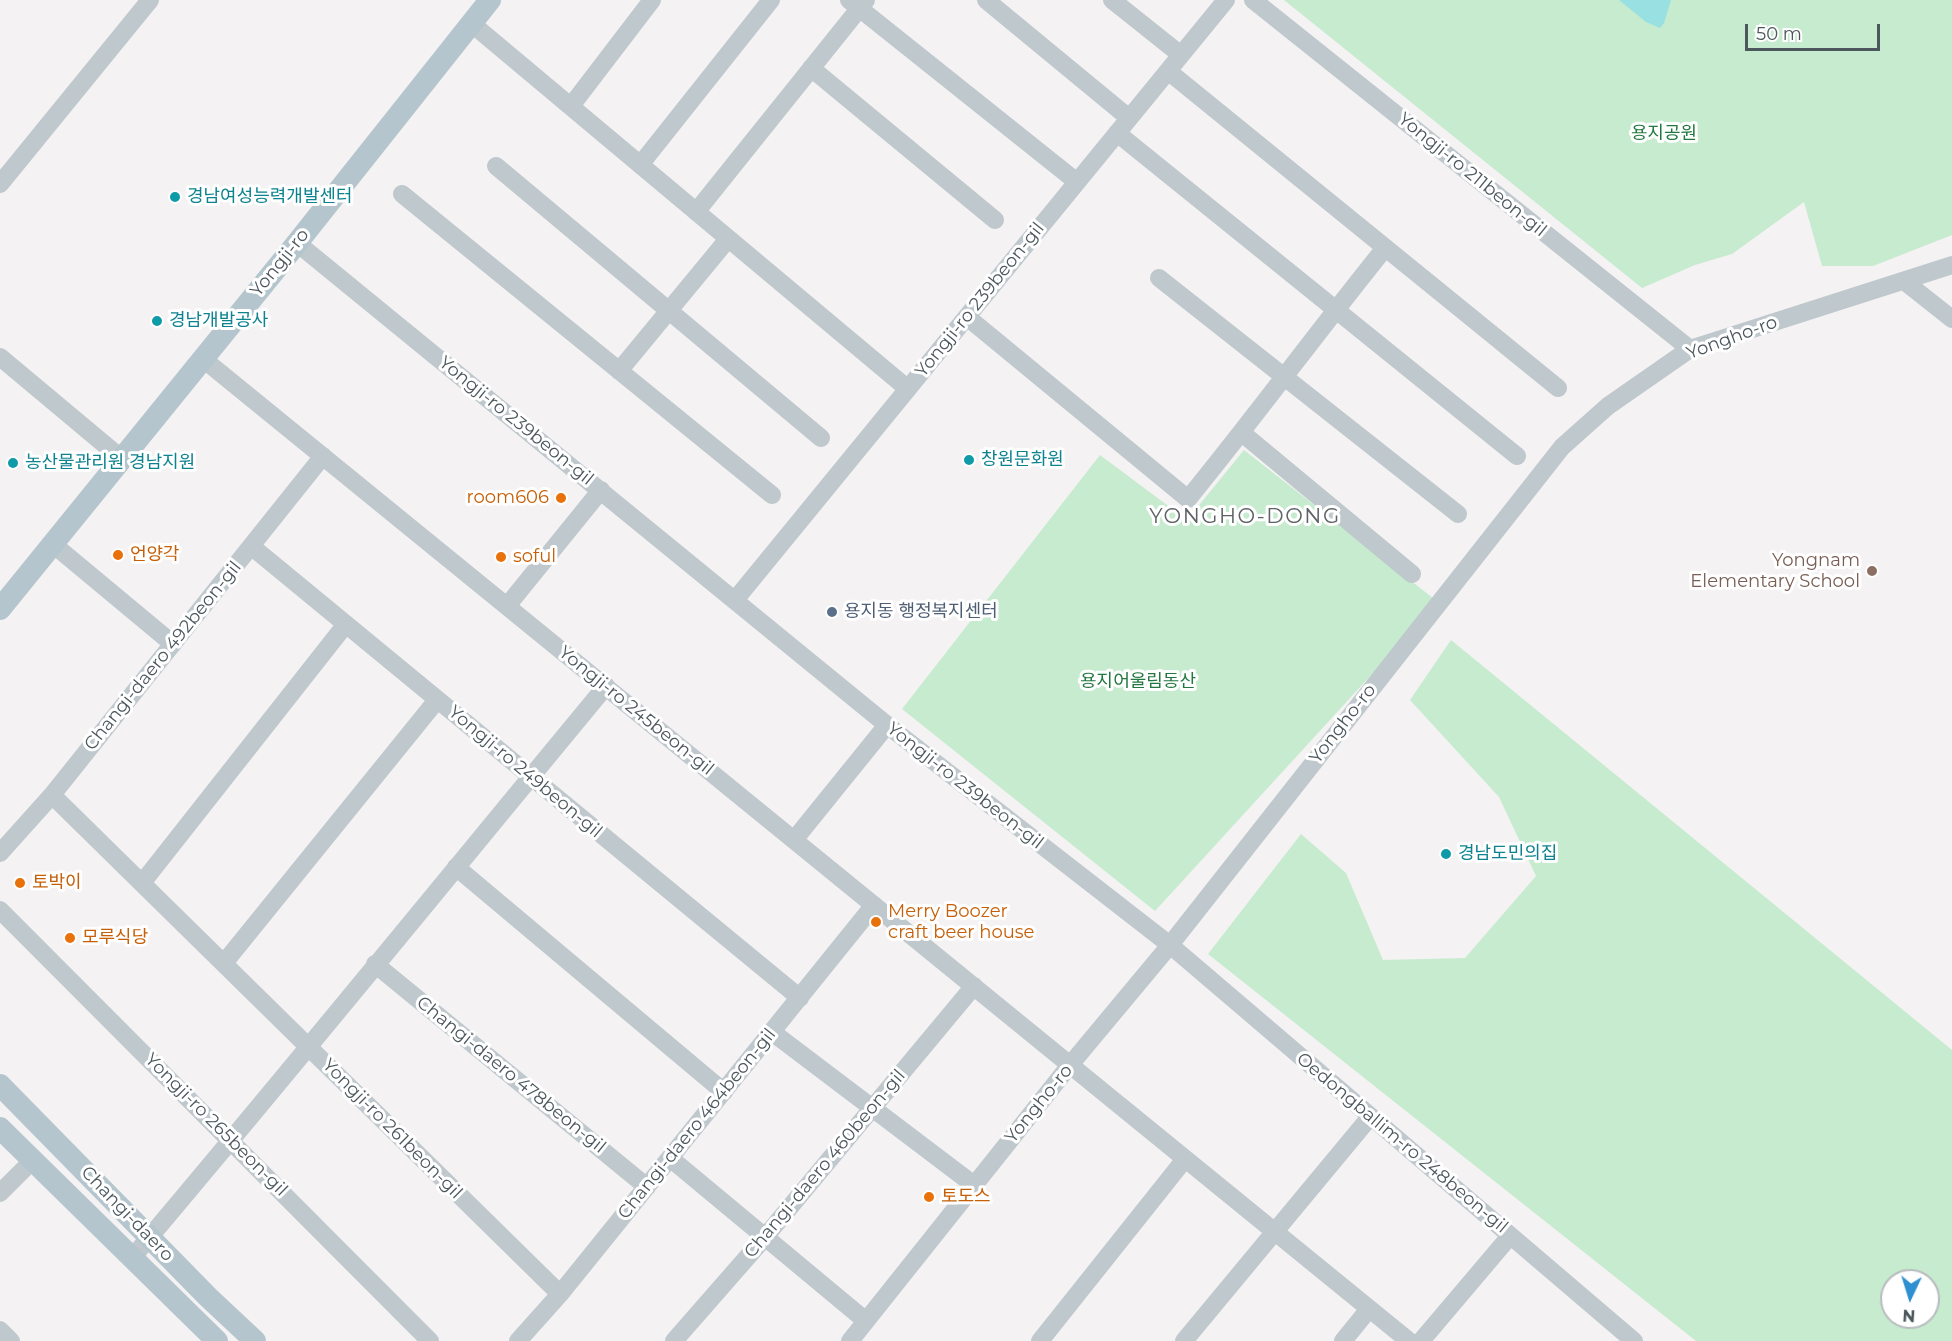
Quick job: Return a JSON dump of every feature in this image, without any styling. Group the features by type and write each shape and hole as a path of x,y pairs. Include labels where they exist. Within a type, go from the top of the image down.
{"main road":[{"name":"Yongji-ro","path":"0,609 297,243 490,0"},
{"name":"Changi-daero","path":"0,1085 208,1297 255,1341"},
{"name":"Changi-daero","path":"0,1128 217,1341"}],"street":[{"path":"0,184 150,0"},
{"path":"571,106 652,0"},
{"path":"640,165 771,0"},
{"path":"986,0 1129,118"},
{"path":"1112,0 1181,55"},
{"name":"Yongji-ro 239beon-gil","path":"735,600 1226,0"},
{"name":"Yongji-ro 211beon-gil","path":"1253,0 1690,349"},
{"path":"696,212 811,68 858,3 1077,182"},
{"path":"471,23 908,389"},
{"path":"811,68 995,220"},
{"path":"1168,71 1558,388"},
{"path":"1117,133 1516,456"},
{"path":"496,166 821,438"},
{"path":"402,194 772,495"},
{"path":"619,371 728,238"},
{"name":"Yongji-ro 239beon-gil","path":"297,243 887,725 1170,945"},
{"path":"967,317 1188,499 1385,248"},
{"name":"Yongho-ro","path":"861,1333 974,1185 1170,945 1562,447 1608,406 1690,349 1952,265"},
{"path":"1159,278 1458,514"},
{"path":"1904,280 1952,319"},
{"path":"0,357 122,459"},
{"name":"Yongji-ro 245beon-gil","path":"202,358 1409,1341"},
{"path":"1242,433 1412,574"},
{"name":"Changi-daero 492beon-gil","path":"0,853 52,795 323,456"},
{"path":"507,606 601,490"},
{"path":"54,545 172,644"},
{"name":"Yongji-ro 249beon-gil","path":"251,546 800,998"},
{"path":"142,883 346,624"},
{"path":"132,1258 606,686"},
{"path":"224,963 438,699"},
{"path":"794,840 887,725"},
{"name":"Yongji-ro 261beon-gil","path":"52,795 560,1294"},
{"path":"456,867 724,1092"},
{"name":"Changi-daero 464beon-gil","path":"518,1341 560,1294 874,905"},
{"name":"Yongji-ro 265beon-gil","path":"0,910 430,1341"},
{"name":"Oedongballim-ro 248beon-gil","path":"1170,945 1634,1341"},
{"name":"Changi-daero 478beon-gil","path":"375,964 647,1187"},
{"name":"Changi-daero 460beon-gil","path":"674,1341 765,1237 974,986"},
{"path":"772,1032 974,1185"},
{"path":"1184,1341 1370,1117"},
{"path":"670,1158 765,1237 861,1333"},
{"path":"1040,1341 1185,1159"},
{"path":"0,1193 33,1160"},
{"path":"1421,1341 1510,1236"},
{"path":"1343,1341 1369,1309"},
{"path":"0,1330 11,1341"}],"green space":[{"name":"용지공원","path":"1284,0 1952,0 1952,235 1873,266 1822,266 1804,202 1732,254 1695,265 1642,288"},
{"name":"용지어울림동산","path":"1244,450 1438,602 1155,911 902,709 1100,455 1187,520"},
{"path":"1451,640 1952,1050 1952,1341 1696,1341 1208,954 1301,834 1346,873 1383,960 1465,958 1536,876 1499,797 1410,700"}],"water":[{"path":"1619,0 1671,0 1664,23 1660,28 1646,22"}],"place":[{"name":"경남여성능력개발센터","path":"175,197"},
{"name":"경남개발공사","path":"157,321"},
{"name":"창원문화원","path":"969,460"},
{"name":"농산물관리원 경남지원","path":"13,463"},
{"name":"room606","path":"561,498"},
{"name":"언양각","path":"118,555"},
{"name":"soful","path":"501,557"},
{"name":"Yongnam Elementary School","path":"1872,571"},
{"name":"용지동 행정복지센터","path":"832,612"},
{"name":"경남도민의집","path":"1446,854"},
{"name":"토박이","path":"20,883"},
{"name":"Merry Boozer craft beer house","path":"876,922"},
{"name":"모루식당","path":"70,938"},
{"name":"토도스","path":"929,1197"}],"district":[{"name":"YONGHO-DONG","path":"1245,517"}]}
